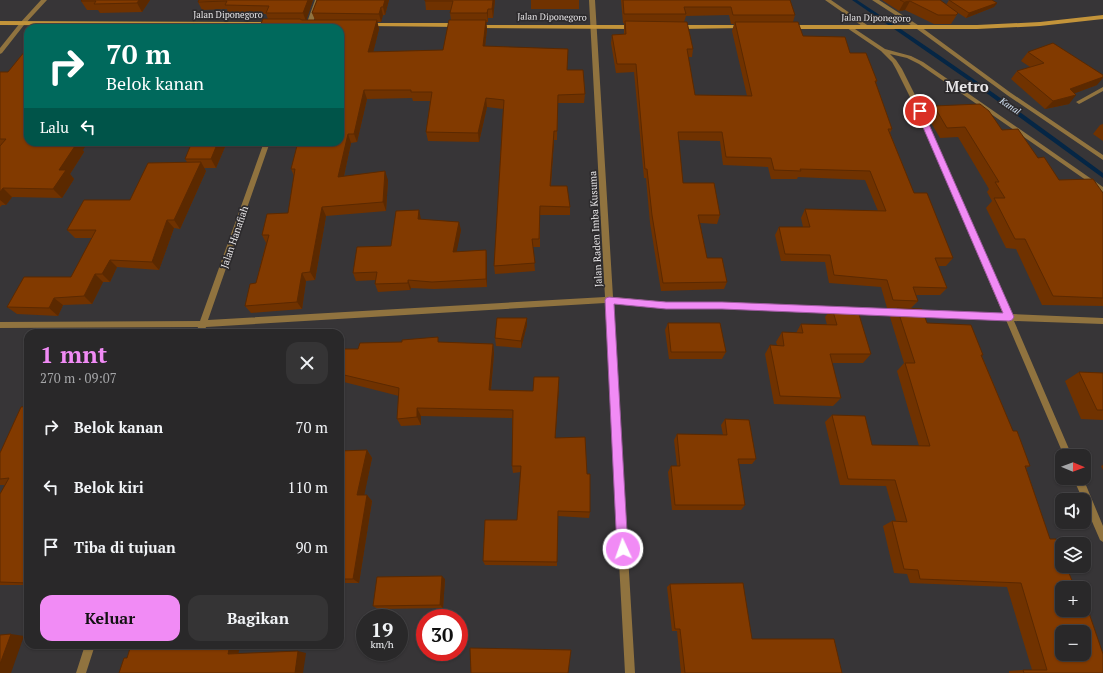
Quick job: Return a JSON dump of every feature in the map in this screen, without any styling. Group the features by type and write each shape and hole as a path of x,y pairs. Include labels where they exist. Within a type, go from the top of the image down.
{"street":[{"path":"0,52 22,24 44,0"},
{"path":"309,24 318,0"},
{"name":"Jalan Raden Imba Kusuma","path":"592,0 630,673"},
{"path":"828,0 867,27"},
{"path":"874,0 919,28 1009,94 1103,158"},
{"name":"Jalan Diponegoro","path":"785,27 977,27 1103,18"},
{"name":"Jalan Diponegoro","path":"0,23 277,24"},
{"name":"Jalan Diponegoro","path":"364,24 642,27"},
{"path":"674,27 753,27"},
{"path":"849,27 883,50 899,69 920,111 1065,449"},
{"path":"883,50 909,57 921,63 1103,190"},
{"path":"1079,102 1103,89"},
{"name":"Jalan Hanafiah","path":"201,329 266,146"},
{"path":"0,325 203,324 609,300 666,305 722,305 1103,322"},
{"path":"1081,485 1103,537"},
{"path":"80,673 89,649"}],"building":[{"path":"139,0 137,3 94,4 96,1 81,1"},
{"path":"199,0 308,0 303,13 266,13 269,6 225,5 227,1 198,2"},
{"path":"317,0 385,0 379,14 312,13"},
{"path":"425,0 493,0 492,9 488,9 487,13 450,13 453,1"},
{"path":"623,0 790,0 795,15 733,15 731,7 684,7 686,14 624,14"},
{"path":"900,0 940,0 958,13 956,15 938,15 910,1 904,2"},
{"path":"949,0 992,0 997,3 969,13"},
{"path":"263,19 377,20 368,52 443,50 449,20 486,20 483,46 568,49 567,70 583,70 585,94 558,95 557,131 554,131 550,186 567,186 570,207 540,206 539,239 532,239 535,263 494,266 504,100 486,98 478,133 426,132 432,92 411,92 411,90 364,90 354,134 348,134 338,177 385,171 383,202 322,207 310,272 302,273 297,302 245,306 250,284 256,283 269,235 262,235 267,214 288,213 295,169 291,169 297,146 344,146 344,24 261,24"},
{"path":"625,21 687,22 693,49 687,49 695,95 752,96 735,22 798,22 803,36 845,37 850,53 866,53 877,81 875,81 892,129 888,129 914,193 927,193 953,258 935,258 947,288 913,287 918,301 893,300 887,280 834,275 830,255 785,254 779,227 810,227 805,209 886,211 870,171 800,169 801,171 774,170 771,158 726,157 722,132 678,132 683,183 714,183 720,215 698,215 707,258 722,258 727,282 663,283 652,215 647,169 645,169 636,64 617,64 612,35 626,34"},
{"path":"1053,43 1103,75 1103,77 1070,89 1076,95 1053,101 1017,71 1044,63 1028,52"},
{"path":"24,52 24,146 75,146 59,170 66,170 53,189 3,188 0,192 0,146 6,139 0,139 0,72 8,72"},
{"path":"980,104 989,111 1002,130 1018,129 1038,158 1044,157 1059,180 1093,179 1103,193 1103,298 1053,296 1025,239 1015,239 994,198 1005,198 995,182 999,182 965,127 947,128 934,106"},
{"path":"190,146 216,146 211,159 185,159"},
{"path":"201,162 174,220 167,220 152,262 110,260 102,274 95,274 84,296 54,298 49,308 7,307 24,277 71,277 96,230 67,230 84,200 130,200 148,163"},
{"path":"419,210 418,219 459,222 453,252 486,250 486,279 432,282 408,280 408,283 375,284 377,272 353,273 357,247 391,246 396,211"},
{"path":"832,308 857,308 871,354 830,354 841,398 780,396 770,345 784,346 782,332 803,333 801,324 837,325"},
{"path":"897,308 922,309 927,323 971,325 983,355 981,355 1013,431 1017,431 1030,466 1025,466 1050,539 1055,539 1055,573 1069,573 1072,581 1055,581 1055,617 1090,617 1103,654 1103,673 1024,673 1023,670 1047,670 1021,583 920,579 918,570 904,569 892,521 907,522 895,480 848,479 832,415 865,416 872,445 930,446 905,363 915,363"},
{"path":"497,318 527,318 521,341 495,338"},
{"path":"668,323 720,323 726,352 671,352"},
{"path":"438,337 438,342 493,344 489,390 533,391 534,377 559,377 555,438 585,437 587,474 590,474 590,512 558,511 557,562 483,561 485,520 517,520 521,466 512,466 513,410 417,408 417,417 397,419 399,388 344,375 344,349 358,349 360,343 402,342 402,340"},
{"path":"1079,372 1103,373 1103,410 1097,410"},
{"path":"21,407 24,407 24,583 0,582 0,494 9,478 0,479 0,453"},
{"path":"725,419 749,420 756,459 738,459 745,505 675,505 671,466 680,466 677,434 727,435"},
{"path":"367,450 357,495 367,495 353,579 344,579 344,451"},
{"path":"442,576 440,605 373,606 377,577"},
{"path":"743,583 752,639 834,639 842,673 685,673 680,629 675,629 670,584"},
{"path":"11,634 0,664 0,635"},
{"path":"470,648 571,650 568,673 471,673"},
{"path":"130,649 229,649 228,654 298,651 295,673 119,673 124,658 127,658"}],"waterway":[{"name":"Kanal","path":"854,0 980,86 1103,176"}],"district":[{"name":"Metro","path":"967,87"}],"route":[{"path":"623,549 609,300 666,305 722,305 1009,317 920,111"}]}
